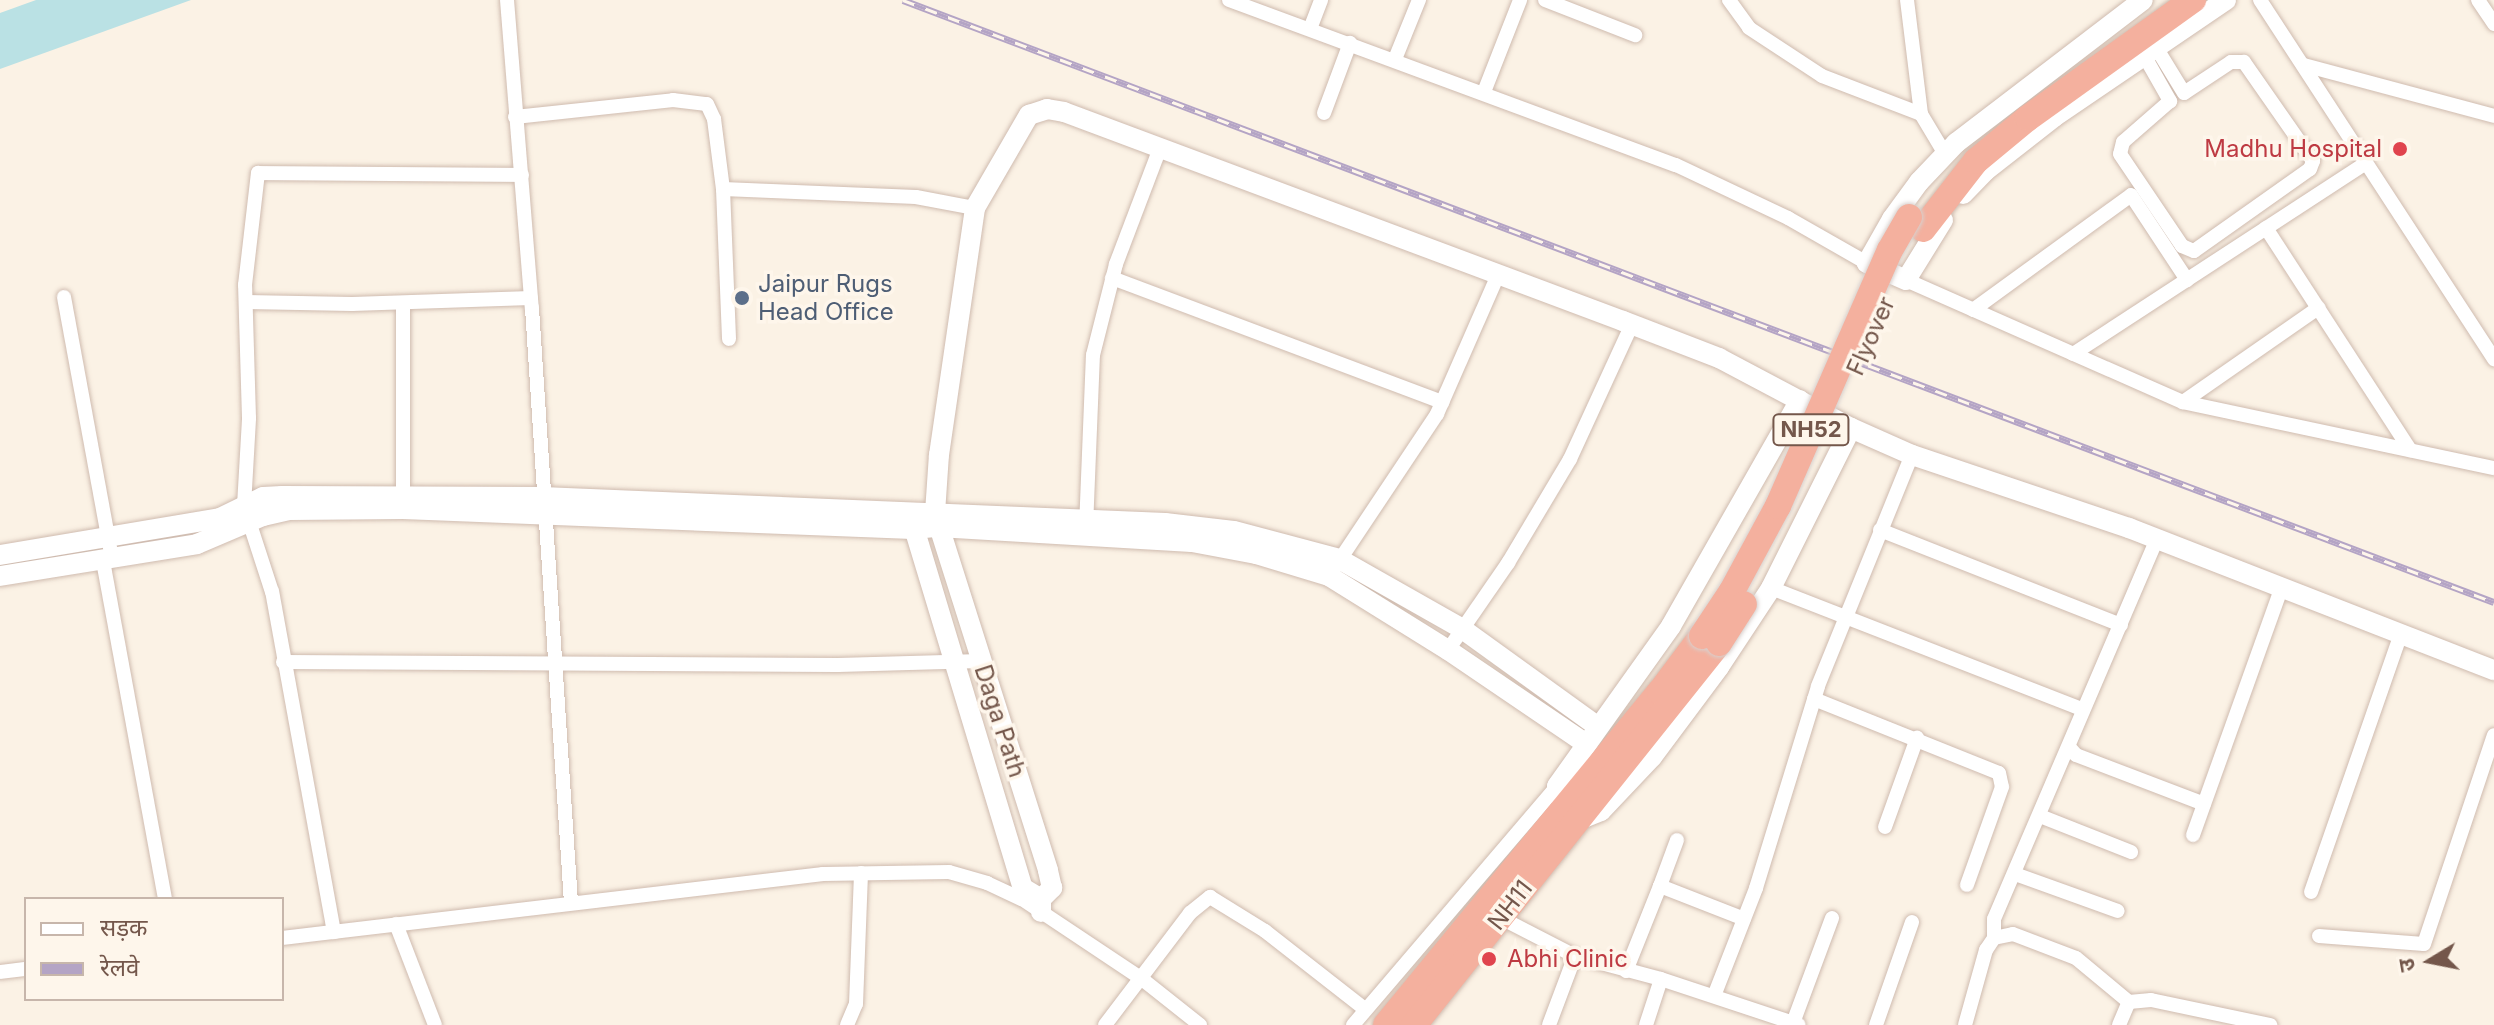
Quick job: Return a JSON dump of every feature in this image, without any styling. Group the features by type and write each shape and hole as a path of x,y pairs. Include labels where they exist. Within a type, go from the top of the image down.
{"highway":[{"name":"Flyover","path":"1710,639 1778,506 1890,250 1909,217 1964,149 2042,88 2169,0"},
{"name":"Flyover","path":"1566,804 1660,692 1710,639 1794,511 1906,256 1976,161 2028,118 2193,0"},
{"name":"NH11","path":"1414,1025 1501,918 1566,804"},
{"name":"NH52","path":"1386,1025 1566,804"}],"street":[{"path":"507,0 531,298 542,506 571,903"},
{"path":"1229,0 1676,165 1788,218 1867,263 2183,402 2494,468"},
{"path":"1310,29 1321,0"},
{"path":"1395,59 1419,0"},
{"path":"1484,92 1520,0"},
{"path":"1545,0 1635,35"},
{"path":"1729,0 1749,28 1822,76 1921,114"},
{"path":"1907,0 1921,114 1945,154"},
{"path":"1867,263 1893,218 1945,154 2143,0"},
{"path":"1906,280 1929,238 1960,197 1985,171 2054,117 2226,0"},
{"path":"2260,0 2494,359"},
{"path":"2478,0 2494,24"},
{"path":"1324,113 1350,43"},
{"path":"2151,53 2184,93 2231,62 2244,62 2313,161 2310,169 2194,251 2182,246 2120,154 2123,142 2170,101 2151,53"},
{"path":"2304,65 2494,116"},
{"path":"515,117 673,100 707,104 714,119 723,189 729,339"},
{"path":"936,520 939,455 975,208 1029,115 1047,109 1064,112 1632,324 1719,358 1851,428 1912,455 2157,538 2494,670"},
{"path":"1086,528 1093,355 1112,278 1160,148"},
{"path":"2073,354 2366,163"},
{"path":"334,932 272,592 245,515 249,418 246,302 251,208 258,173 522,175"},
{"path":"723,189 916,197 975,208"},
{"path":"1973,310 2131,195 2187,280"},
{"path":"1893,218 1929,238"},
{"path":"2266,228 2410,450"},
{"path":"1334,568 1442,402 1498,275"},
{"path":"1112,278 1442,402"},
{"path":"64,297 109,536 107,560 165,897"},
{"path":"246,302 403,303 531,298"},
{"path":"403,303 403,502"},
{"path":"2183,402 2318,308"},
{"path":"1448,650 1508,563 1570,459 1632,324"},
{"path":"1353,1025 1365,1009 1566,804 1585,743 1671,626 1722,542 1800,400"},
{"path":"1566,804 1601,811 1652,757 1719,667 1771,588 1851,428"},
{"path":"1714,996 1744,919 1814,699 1912,455"},
{"path":"0,555 220,518 403,502 1086,528 1192,542 1334,568 1461,628 1597,726"},
{"path":"0,576 197,544 245,515"},
{"name":"Daga Path","path":"936,520 1050,879 1052,888 1041,905"},
{"path":"911,521 1023,888 1041,905 1200,1025"},
{"path":"1880,530 2121,625"},
{"path":"1965,1025 1986,950 1994,938 1994,919 2070,748 2082,709 2157,538"},
{"path":"1334,568 1585,743"},
{"path":"2193,835 2282,586"},
{"path":"1771,588 1844,619 2082,709"},
{"path":"2311,892 2401,633"},
{"path":"283,662 554,665 981,661"},
{"path":"1814,699 1999,773 2002,787 1967,885"},
{"path":"2319,936 2424,944 2494,735"},
{"path":"1885,827 1917,738"},
{"path":"2070,748 2076,755 2204,804"},
{"path":"2040,816 2131,852"},
{"path":"1626,971 1677,840"},
{"path":"284,938 823,874 949,872 987,883 1041,905"},
{"path":"847,1025 856,1004 861,873"},
{"path":"2015,874 2118,911"},
{"path":"1660,886 1744,919"},
{"path":"1105,1025 1190,913 1210,897 1265,931 1365,1009"},
{"path":"1501,918 1575,956 1714,996 1754,1018 1796,1024 1832,918"},
{"path":"1876,1025 1912,922"},
{"path":"396,924 435,1025"},
{"path":"1994,938 2013,934 2076,958 2129,1002 2151,1000 2261,1024"},
{"path":"1549,1025 1575,956"},
{"path":"0,972 24,969"},
{"path":"1646,1025 1661,979"},
{"path":"2119,1025 2129,1002"}],"water":[{"path":"36,0 191,0 0,69 0,13"}],"railway":[{"path":"903,0 2494,602"}],"place":[{"name":"Madhu Hospital","path":"2400,149"},
{"name":"Jaipur Rugs Head Office","path":"742,298"},
{"name":"Abhi Clinic","path":"1489,959"}]}
